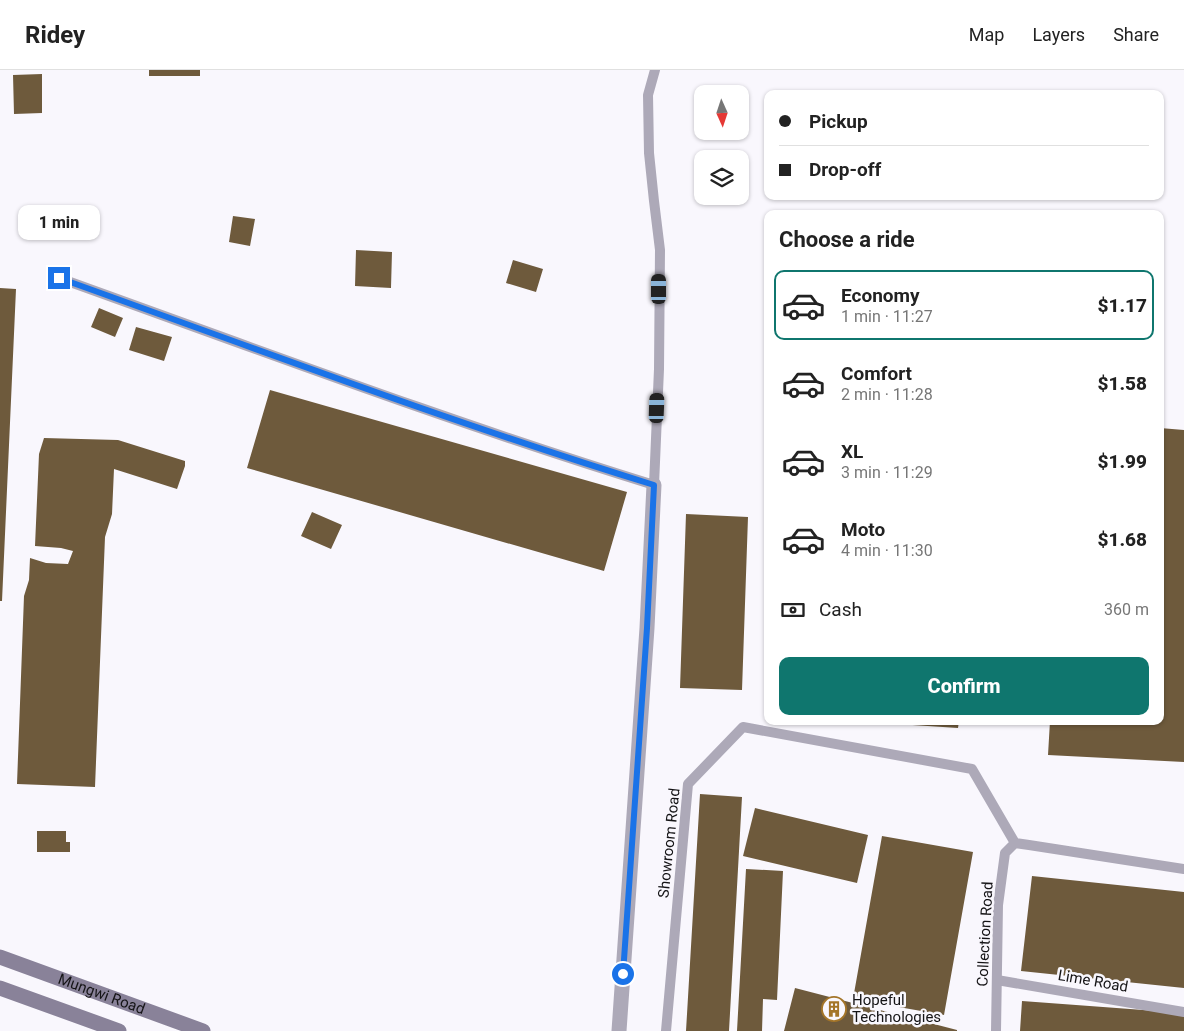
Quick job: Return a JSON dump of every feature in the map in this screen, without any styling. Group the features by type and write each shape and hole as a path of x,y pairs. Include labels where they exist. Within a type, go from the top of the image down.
{"main road":[{"name":"Mungwi Road","path":"0,957 203,1031"},
{"name":"Mungwi Road","path":"0,988 119,1031"}],"street":[{"path":"619,1031 647,628 654,485"}],"lane":[{"path":"59,278 387,396 582,463 654,485 659,369 660,250 650,163 648,95 655,70"},
{"name":"Showroom Road","path":"666,1031 688,784 743,727 972,769 1015,843"},
{"path":"1015,843 1184,869"},
{"name":"Collection Road","path":"996,1031 998,905 1005,852 1015,843"},
{"name":"Lime Road","path":"997,980 1184,1012"}],"building":[{"path":"149,70 200,70 200,76 149,76"},
{"path":"42,74 42,113 14,114 13,75"},
{"path":"233,216 255,219 250,246 229,242"},
{"path":"356,250 392,252 391,288 355,286"},
{"path":"513,260 543,269 536,292 506,283"},
{"path":"0,288 16,289 2,601 0,601"},
{"path":"99,308 123,318 115,337 91,327"},
{"path":"136,327 172,337 164,361 129,350"},
{"path":"270,390 627,492 604,571 247,468"},
{"path":"1164,428 1184,430 1184,762 1048,755 1050,725 1164,725"},
{"path":"44,438 118,440 185,461 177,489 114,469 112,514 105,537 95,787 17,784 24,596 29,580 30,558 46,563 68,564 73,551 35,546 39,454"},
{"path":"312,512 342,525 331,549 301,536"},
{"path":"686,514 748,517 742,690 680,688"},
{"path":"912,725 958,725 958,728"},
{"path":"700,794 742,797 729,1031 686,1031"},
{"path":"755,808 868,835 857,883 743,856"},
{"path":"37,831 66,831 66,842 70,842 70,852 37,852"},
{"path":"882,836 973,852 944,1015 853,999"},
{"path":"746,869 783,871 777,1000 763,999 762,1031 737,1031"},
{"path":"1032,876 1184,892 1184,988 1021,971"},
{"name":"Hopeful Technologies","path":"795,988 957,1030 957,1031 784,1031"},
{"path":"1022,1001 1184,1013 1184,1031 1020,1031"}],"place":[{"name":"Hopeful Technologies","path":"834,1009"}],"route":[{"path":"59,278 387,396 582,463 654,485 647,628 623,974"}]}
